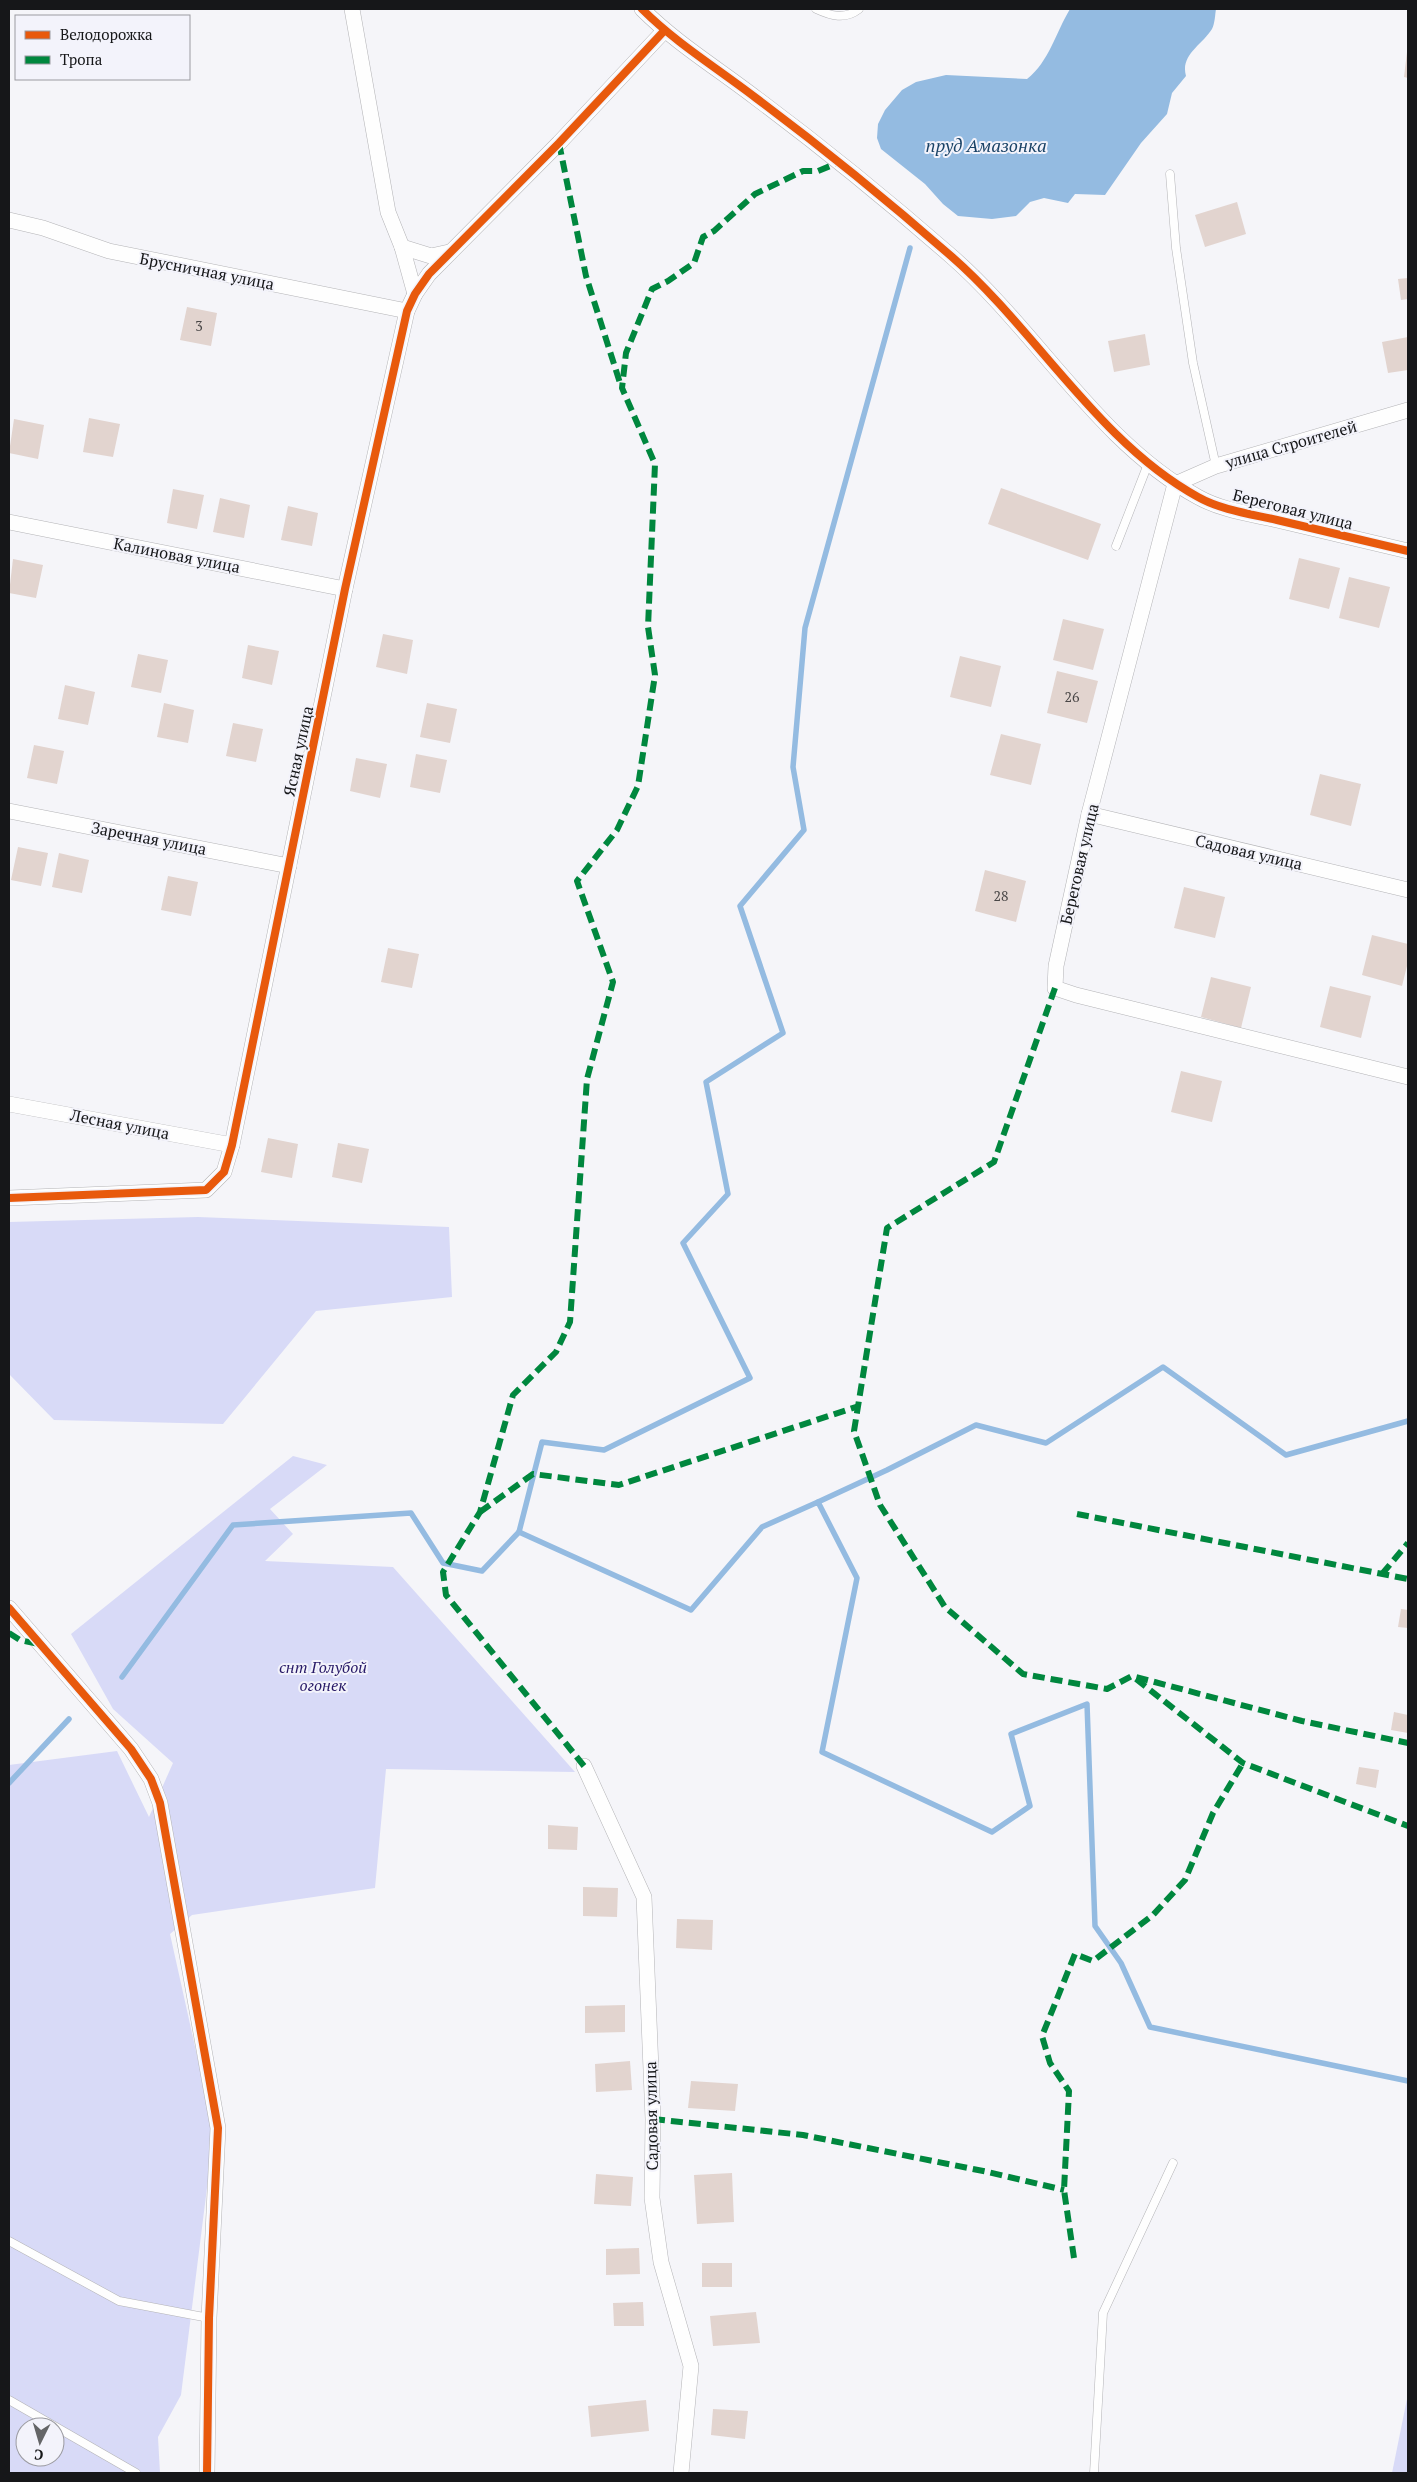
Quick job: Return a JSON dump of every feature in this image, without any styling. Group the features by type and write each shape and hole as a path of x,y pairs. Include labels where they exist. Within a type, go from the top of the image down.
{"street":[{"path":"352,9 388,212 402,247 415,294"},
{"path":"642,9 664,31 832,156 952,257 1001,305 1122,441 1175,484"},
{"name":"Ясная улица","path":"9,1198 206,1190 224,1172 232,1145 345,589 407,311 415,294 429,274 449,252 559,143 664,31"},
{"name":"Брусничная улица","path":"9,220 43,228 109,251 407,311"},
{"path":"402,247 431,256 449,252"},
{"name":"улица Строителей","path":"1175,484 1216,466 1408,410"},
{"name":"Береговая улица","path":"1408,551 1234,510 1201,499 1175,484 1090,814 1056,966 1055,988 1076,996 1408,1077"},
{"name":"Калиновая улица","path":"9,522 345,589"},
{"name":"Заречная улица","path":"9,811 289,866"},
{"name":"Садовая улица","path":"1090,814 1408,890"},
{"name":"Лесная улица","path":"9,1104 232,1145"},
{"path":"9,1608 131,1750 151,1779 160,1803 218,2128 208,2318 206,2473"},
{"name":"Садовая улица","path":"584,1766 644,1897 652,2120 652,2198 661,2262 691,2366 681,2473"}],"lane":[{"path":"816,9 828,15 841,17 859,9"},
{"path":"1170,174 1176,248 1192,363 1216,466"},
{"path":"1116,546 1148,464"},
{"path":"1094,2473 1103,2313 1173,2163"},
{"path":"9,2241 119,2301 208,2318"},
{"path":"9,2400 136,2473"}],"green space":[{"path":"198,1217 449,1227 452,1297 316,1311 223,1424 54,1420 9,1374 9,1222"},
{"name":"снт Голубой огонек","path":"293,1456 327,1465 270,1509 293,1534 265,1561 393,1567 575,1772 386,1769 375,1888 192,1915 170,1934 214,2132 181,2395 158,2437 160,2473 9,2473 9,1765 117,1751 149,1817 173,1763 113,1709 71,1634"},
{"path":"1408,2394 1408,2473 1392,2473"}],"water":[{"name":"пруд Амазонка","path":"1070,9 1216,9 1212,29 1189,56 1186,62 1186,76 1172,93 1167,114 1141,143 1105,195 1075,194 1068,203 1044,198 1030,202 1016,216 992,219 958,216 943,204 925,184 881,149 877,138 878,124 885,110 902,90 916,82 946,75 1027,79 1035,72 1047,55"}],"building":[{"path":"1408,52 1408,78 1404,77"},
{"path":"1237,202 1246,234 1205,247 1195,215"},
{"path":"1408,278 1408,299 1401,300 1398,279"},
{"path":"187,307 217,313 211,346 180,340"},
{"path":"1145,334 1150,365 1114,372 1108,341"},
{"path":"1408,337 1408,370 1388,373 1382,342"},
{"path":"89,418 120,424 113,457 83,452"},
{"path":"14,419 44,425 38,459 9,453"},
{"path":"1001,488 1101,524 1088,560 988,524"},
{"path":"173,489 204,495 197,529 167,523"},
{"path":"220,498 250,505 244,538 213,532"},
{"path":"288,506 318,513 312,546 281,540"},
{"path":"1299,558 1340,568 1329,609 1289,599"},
{"path":"13,559 43,565 36,598 9,593"},
{"path":"1349,577 1390,587 1379,628 1339,618"},
{"path":"1063,619 1104,629 1093,670 1053,660"},
{"path":"383,634 413,640 407,674 376,667"},
{"path":"248,645 279,651 272,685 242,678"},
{"path":"138,654 168,660 161,693 131,687"},
{"path":"960,656 1001,666 991,707 950,697"},
{"path":"1057,671 1098,681 1087,723 1047,713"},
{"path":"65,685 95,692 88,725 58,719"},
{"path":"164,703 194,710 188,743 157,737"},
{"path":"427,703 457,709 450,743 420,737"},
{"path":"233,723 263,729 256,762 226,756"},
{"path":"1001,734 1041,744 1031,785 990,775"},
{"path":"34,745 64,751 57,784 27,778"},
{"path":"416,754 447,760 440,793 410,787"},
{"path":"356,758 387,764 380,798 350,791"},
{"path":"1320,774 1361,784 1351,826 1310,815"},
{"path":"18,847 48,853 41,886 11,880"},
{"path":"59,853 89,860 82,893 52,887"},
{"path":"985,870 1026,881 1016,922 975,911"},
{"path":"168,876 198,882 191,916 161,910"},
{"path":"1184,887 1225,897 1215,938 1174,928"},
{"path":"1372,935 1408,944 1408,962 1402,986 1362,975"},
{"path":"388,948 419,954 412,988 381,982"},
{"path":"1211,977 1251,987 1241,1028 1201,1017"},
{"path":"1330,986 1371,996 1361,1038 1320,1027"},
{"path":"1181,1071 1222,1081 1212,1122 1171,1112"},
{"path":"268,1138 298,1144 292,1178 261,1172"},
{"path":"338,1143 369,1149 362,1183 332,1177"},
{"path":"1401,1609 1408,1610 1408,1628 1398,1627"},
{"path":"1394,1712 1408,1715 1408,1733 1391,1730"},
{"path":"1359,1767 1379,1770 1376,1788 1356,1784"},
{"path":"548,1825 578,1827 577,1850 548,1849"},
{"path":"583,1887 618,1888 617,1917 583,1916"},
{"path":"677,1919 713,1920 712,1950 676,1948"},
{"path":"625,2005 625,2032 585,2033 585,2006"},
{"path":"630,2061 632,2090 596,2092 595,2064"},
{"path":"691,2081 738,2084 735,2111 688,2108"},
{"path":"732,2173 734,2222 697,2224 694,2175"},
{"path":"596,2174 633,2177 631,2206 594,2204"},
{"path":"639,2248 640,2274 606,2275 606,2249"},
{"path":"702,2263 732,2263 732,2287 702,2287"},
{"path":"643,2302 644,2326 614,2326 613,2303"},
{"path":"756,2312 760,2343 713,2346 710,2316"},
{"path":"646,2400 649,2431 591,2437 588,2406"},
{"path":"713,2409 748,2411 745,2439 711,2435"}],"waterway":[{"path":"519,1532 542,1442 604,1450 750,1378 683,1243 728,1194 706,1082 783,1033 740,906 804,830 793,767 805,628 910,248"},
{"path":"818,1502 976,1425 1046,1443 1163,1367 1286,1455 1408,1421"},
{"path":"122,1677 233,1525 411,1513 443,1563 482,1571 519,1532 691,1610 762,1527 818,1502 857,1578 822,1752 992,1832 1030,1806 1011,1734 1087,1704 1095,1926 1121,1963 1150,2027 1408,2081"},
{"path":"9,1783 69,1719"}],"marked path":[{"path":"559,143 586,276 620,383"},
{"path":"584,1766 446,1595 443,1572 480,1512 513,1395 556,1352 570,1322 587,1079 613,982 577,881 617,830 638,786 655,675 648,627 655,464 622,388 626,353 652,289 668,281 694,263 703,237 714,231 755,194 803,171 818,171 840,162"},
{"path":"1055,988 994,1162 887,1228 854,1431 880,1505 945,1607 1023,1674 1107,1689 1132,1676 1302,1721 1408,1743"},
{"path":"480,1512 533,1474 619,1485 859,1406"},
{"path":"1077,1514 1408,1579"},
{"path":"1382,1574 1408,1543"},
{"path":"9,1633 20,1640 38,1644"},
{"path":"1136,1679 1243,1763 1408,1826"},
{"path":"1074,2258 1064,2190 1069,2091 1050,2063 1042,2036 1075,1954 1093,1961 1153,1915 1185,1880 1213,1813 1243,1763"},
{"path":"653,2119 803,2135 988,2172 1064,2190"}],"cycle path":[{"path":"642,9 683,44 831,155 951,256 1012,317 1099,417 1162,474 1198,497 1226,508 1408,551"},
{"path":"9,1198 206,1190 224,1172 232,1145 345,589 407,311 415,294 429,274 559,143 664,31"},
{"path":"9,1608 131,1749 151,1779 160,1803 218,2128 209,2318 207,2473"}]}
